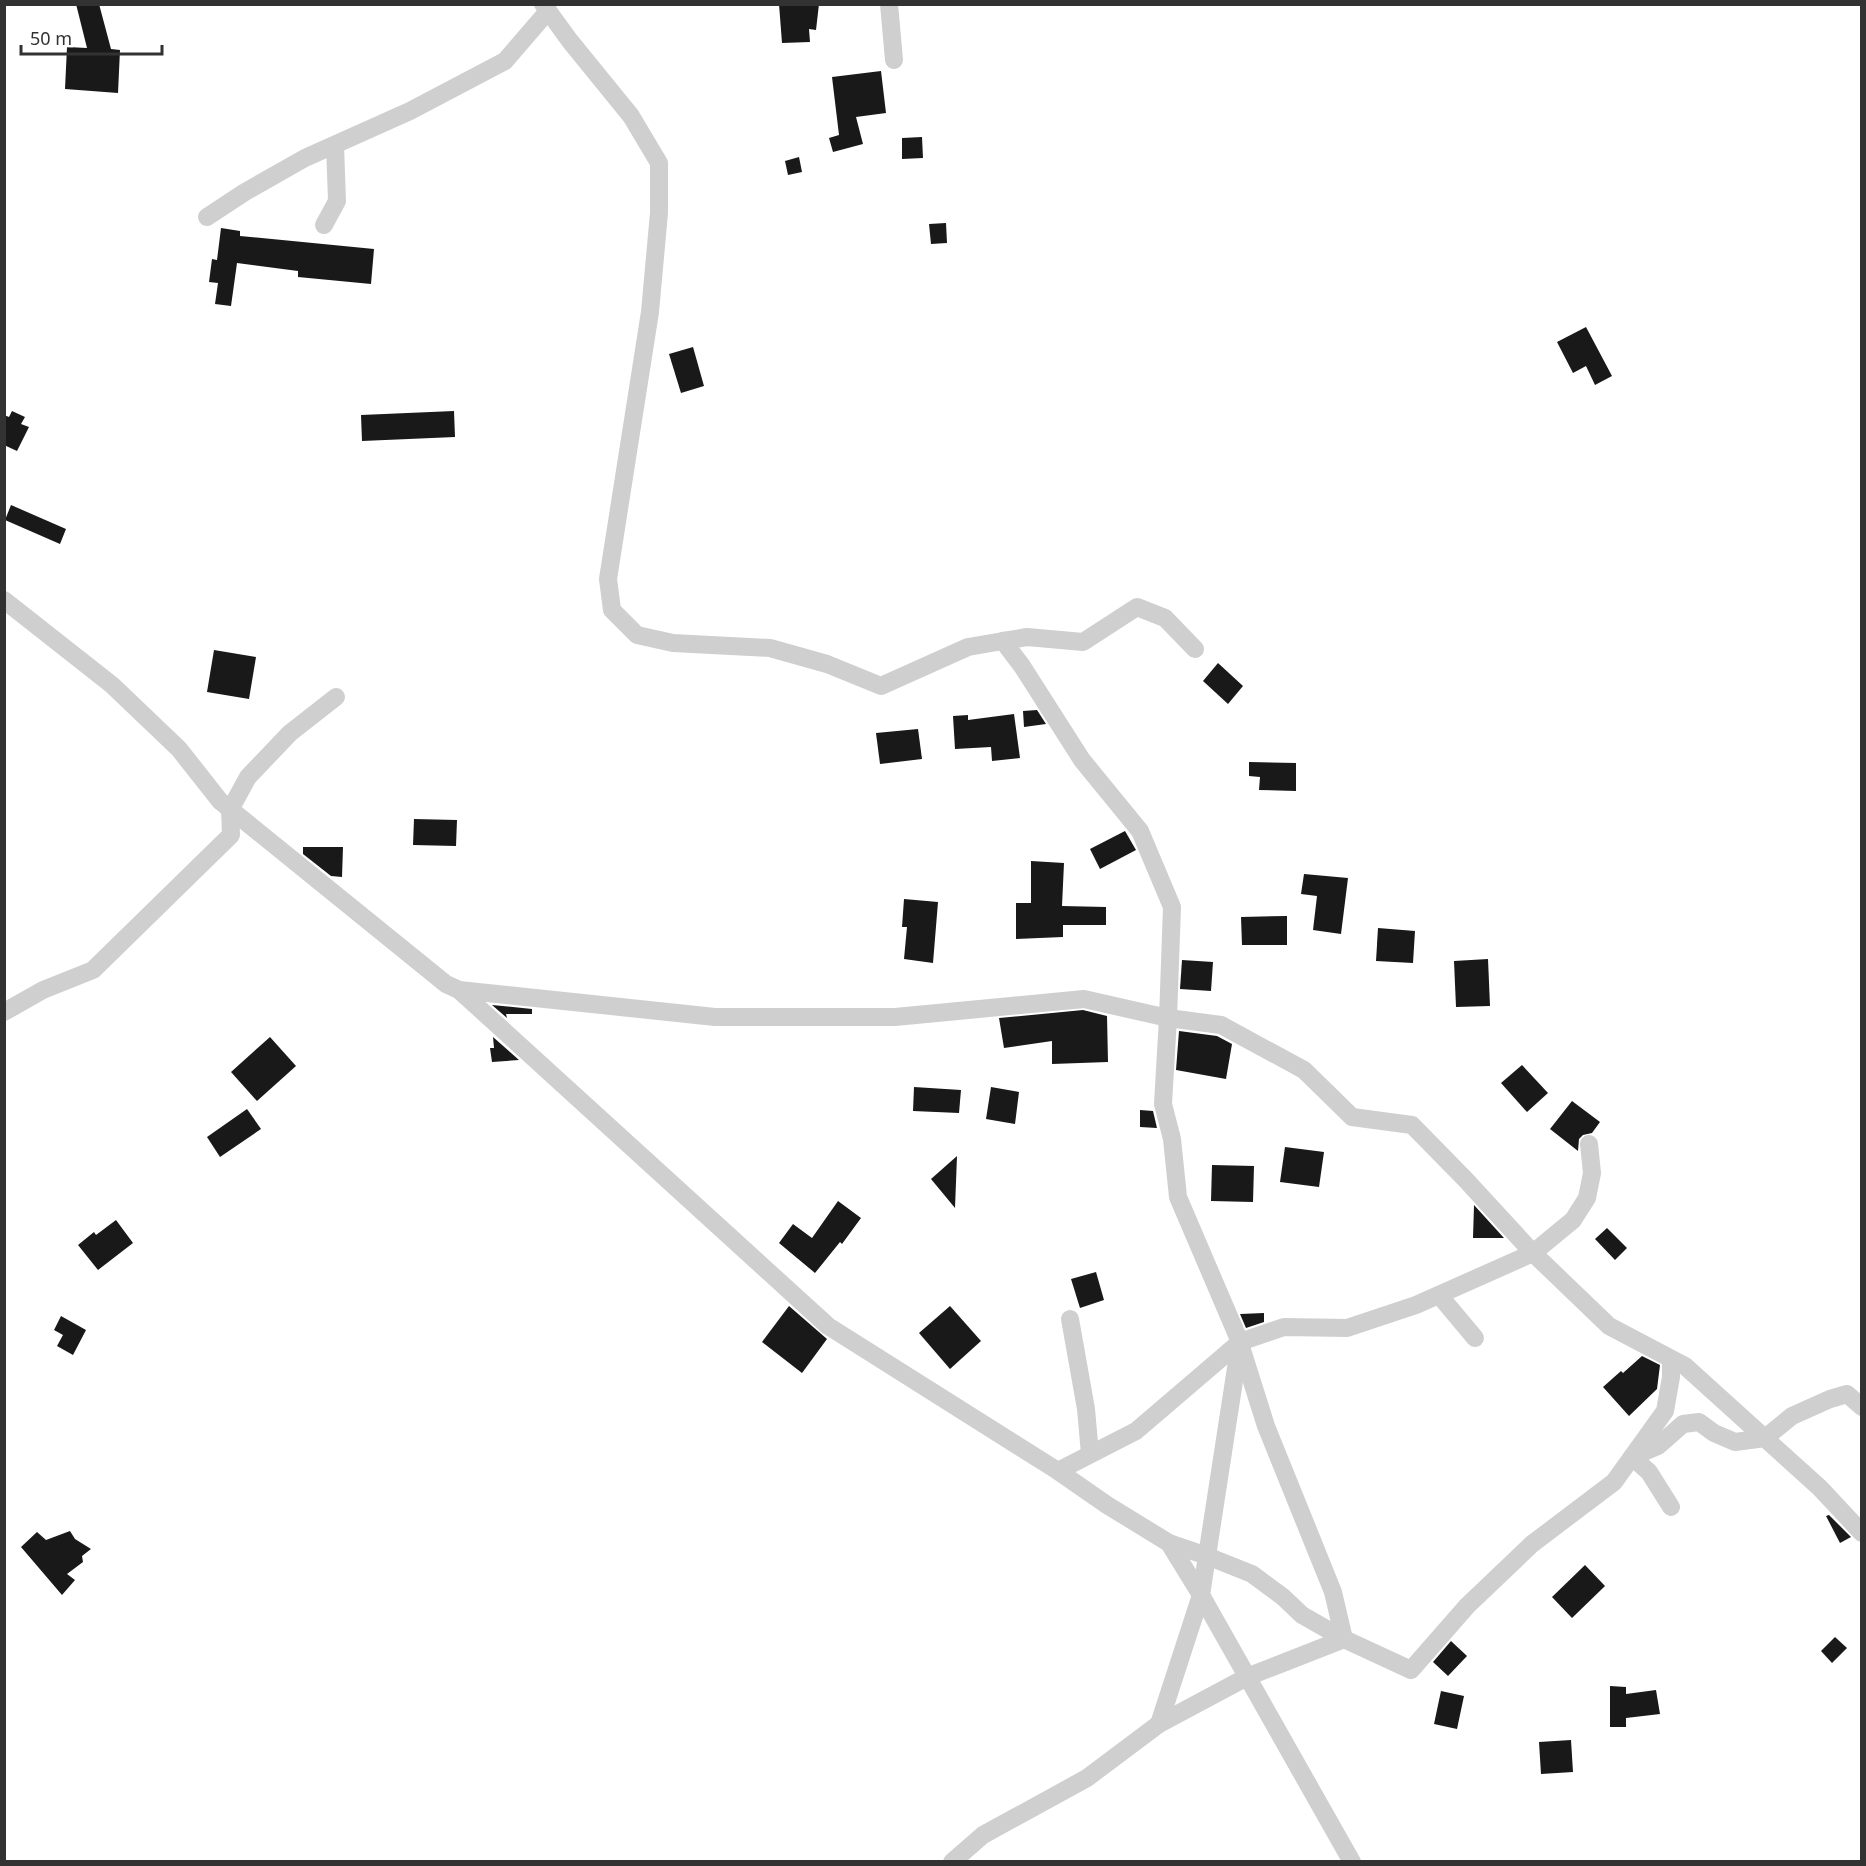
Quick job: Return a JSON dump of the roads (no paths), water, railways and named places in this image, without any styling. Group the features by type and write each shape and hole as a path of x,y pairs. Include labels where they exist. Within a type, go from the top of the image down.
{"street":[{"path":"889,4 894,60"},
{"path":"207,217 305,158 411,111 505,61 546,8 631,116 659,164 659,213 650,312 608,579 612,610 637,635 673,643 770,648 827,664 881,686 968,647 1027,637 1083,642 1137,607 1165,618 1195,649"},
{"path":"324,225 337,201 335,145"},
{"path":"4,600 112,685 179,749 219,801 447,984 459,990 828,1326 1168,1543 1252,1575 1283,1597 1302,1615 1344,1639 1411,1670 1467,1606 1532,1544 1614,1482 1665,1411 1671,1377 1671,1359"},
{"path":"1003,641 1022,666 1082,760 1140,831 1172,908 1162,1104 1172,1139 1178,1197 1240,1342 1266,1426 1333,1592 1344,1639"},
{"path":"231,835 230,810 248,777 290,733 336,697"},
{"path":"4,1012 43,990 93,970 231,835 260,834"},
{"path":"459,990 715,1017 895,1017 1084,999 1168,1018 1221,1025 1304,1070 1352,1117 1412,1125 1466,1179 1533,1252 1609,1326 1685,1366 1820,1488 1862,1533"},
{"path":"1058,1471 1136,1431 1240,1342 1284,1327 1347,1328 1416,1305 1533,1252 1573,1220 1587,1198 1592,1173 1589,1144"},
{"path":"1439,1295 1475,1338"},
{"path":"1070,1319 1086,1409 1090,1454"},
{"path":"1159,1724 1201,1595 1240,1342"},
{"path":"1632,1457 1658,1446 1683,1424 1699,1422 1714,1433 1736,1442 1765,1438 1792,1416 1847,1394 1862,1407"},
{"path":"1632,1457 1649,1472 1671,1507"},
{"path":"1168,1543 1201,1595 1352,1862"},
{"path":"952,1862 983,1835 1087,1778 1159,1724 1247,1677 1344,1639"}]}
